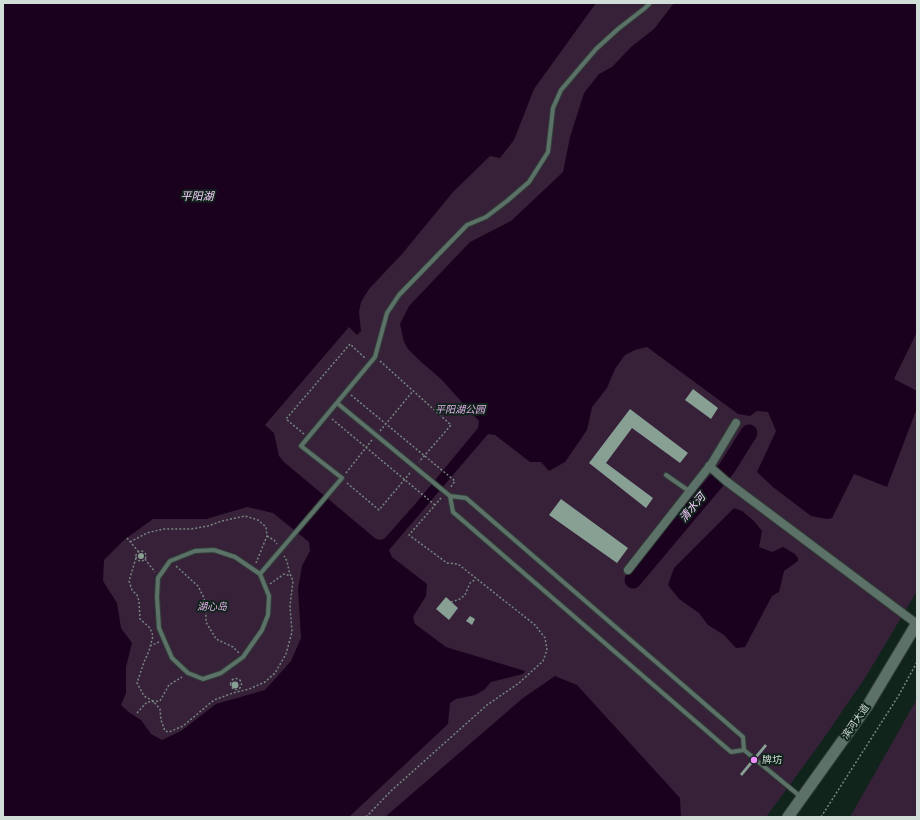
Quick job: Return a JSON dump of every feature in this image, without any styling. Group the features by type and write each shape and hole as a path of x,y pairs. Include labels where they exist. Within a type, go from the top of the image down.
{"main road":[{"name":"滨河大道","path":"788,817 868,705 917,623"}],"street":[{"path":"628,570 709,466 736,422"},
{"path":"709,466 726,481 917,623"}],"lane":[{"path":"260,574 342,478 301,446 375,357 387,313 399,295 467,225 486,217 529,182 548,152 553,108 561,90 596,49 650,3"},
{"path":"337,403 450,496 466,498 731,726 743,737 744,750 802,797"},
{"path":"666,475 689,491"},
{"path":"450,496 453,512 718,742 731,752 744,750"},
{"path":"214,550 235,557 260,574 268,596 268,615 262,630 243,657 221,673 204,679 188,673 172,658 159,628 157,597 159,576 170,561 195,551 214,550"}],"path":[{"path":"308,437 286,419 350,344 370,363"},
{"path":"342,478 379,510 451,425 375,357"},
{"path":"346,392 455,481 409,535 447,563 458,564 535,625 545,638 548,650 543,661 519,683 487,705 466,723 392,790 366,817"},
{"path":"327,415 435,505"},
{"path":"130,542 146,533 163,529 196,528 244,516 258,520 266,527 267,536 258,559 252,569"},
{"path":"239,690 241,686 240,680 236,679 230,682 231,688 235,690 239,690 250,689 265,682 275,673 286,654 292,632 290,606 293,581 287,561 274,540 267,536"},
{"path":"127,538 138,552"},
{"path":"138,552 136,554 129,582 139,601 140,619 150,628 153,636 137,683 144,696 153,701 160,709 161,720 165,732 169,732 183,726 214,700 239,690"},
{"path":"138,552 144,552 146,554 145,559 159,576"},
{"path":"136,558 140,561 145,559"},
{"path":"170,561 198,586 204,598 206,622 216,639 233,647 243,657"},
{"path":"266,588 284,574 291,576"},
{"path":"452,602 460,600 465,596 470,583 476,579"},
{"path":"820,817 899,695 917,662"},
{"path":"137,713 147,702 160,701 169,685 188,673"}],"green space":[{"name":"平阳湖","path":"3,3 917,3 917,591 865,678 819,745 766,817 3,817"},
{"path":"917,699 917,817 850,817"}],"water":[{"name":"平阳湖","path":"3,3 596,3 534,89 514,140 500,158 490,156 453,192 402,254 369,289 361,302 359,312 361,331 357,335 349,327 265,425 274,433 279,456 284,462 376,539 381,540 385,538 416,503 478,428 479,421 441,379 408,349 404,342 400,324 409,306 470,242 511,221 563,172 570,137 584,93 599,74 612,67 631,47 654,29 674,3 917,3 917,332 894,379 917,391 917,408 887,487 854,474 832,518 827,519 811,516 773,487 757,472 776,431 768,412 757,411 750,416 738,414 647,347 635,350 625,355 615,369 607,388 592,407 587,430 565,462 549,471 541,462 530,462 495,435 488,434 389,550 392,557 427,584 426,596 413,617 415,624 446,647 525,671 523,674 491,682 484,690 475,695 456,699 450,703 448,724 349,817 3,817","holes":["247,507 273,513 309,542 310,551 302,566 298,589 301,638 291,661 265,690 216,704 181,731 162,740 151,734 141,720 121,705 126,693 126,667 132,643 121,628 117,603 103,581 104,560 124,540 153,519 206,519"]},
{"path":"734,508 742,511 754,521 762,531 759,547 772,552 783,547 795,554 798,558 798,561 784,571 779,592 772,596 745,647 736,648 724,635 708,625 699,613 679,599 668,585 674,568"},
{"path":"555,676 577,685 680,798 681,817 385,817 523,698"}],"building":[{"path":"693,389 718,408 711,419 685,400"},
{"path":"630,409 688,453 680,463 632,428 606,463 653,498 646,508 589,463"},
{"path":"561,499 628,548 617,563 549,515"},
{"path":"141,553 144,556 141,559 138,556"},
{"path":"446,597 458,608 449,620 436,609"},
{"path":"470,616 475,619 472,625 466,621"},
{"path":"235,682 238,685 235,688 232,685"},
{"name":"牌坊","path":"765,744 767,746 742,776 740,774"}],"waterway":[{"name":"清水河","path":"633,580 727,468 749,433"}],"place":[{"name":"牌坊","path":"754,760"}],"park label":[{"name":"平阳湖公园","path":"460,410"},
{"name":"湖心岛","path":"212,607"}]}
